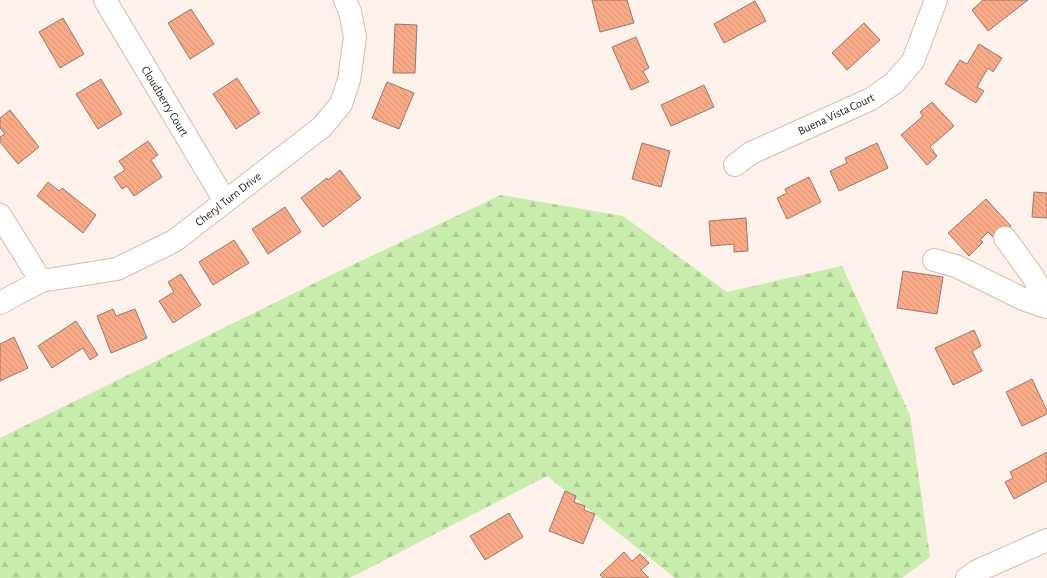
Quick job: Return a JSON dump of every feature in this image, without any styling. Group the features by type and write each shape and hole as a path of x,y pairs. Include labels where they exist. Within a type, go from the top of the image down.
{"street":[{"name":"Cloudberry Court","path":"105,0 225,201"},
{"name":"Cheryl Turn Drive","path":"0,303 41,281 117,269 174,241 322,127 341,104 349,80 355,37 350,12 345,0"},
{"name":"Buena Vista Court","path":"735,165 751,153 872,99 894,83 913,61 936,0"},
{"path":"0,215 41,281"},
{"path":"1005,238 1032,275 1047,302"},
{"path":"934,260 956,266 1023,300 1047,307"},
{"path":"967,578 977,571 1047,540"}],"green space":[{"path":"501,195 623,216 727,292 842,266 910,415 930,557 902,578 675,578 547,476 350,578 0,578 0,438 329,276"}],"building":[{"path":"592,0 627,0 634,23 600,32"},
{"path":"983,0 1028,0 988,31 972,10"},
{"path":"755,1 766,21 724,43 714,24"},
{"path":"191,9 214,44 190,59 168,23"},
{"path":"63,18 84,54 60,68 39,32"},
{"path":"864,23 880,40 847,70 832,53"},
{"path":"395,24 417,25 415,73 393,73"},
{"path":"636,37 649,68 643,71 649,82 631,90 612,47"},
{"path":"979,44 1002,58 993,72 988,68 977,87 984,91 976,103 945,84 960,60 967,64"},
{"path":"237,78 260,113 236,129 213,94"},
{"path":"101,79 122,114 98,129 76,94"},
{"path":"387,82 414,93 399,129 372,118"},
{"path":"704,85 714,107 671,126 661,105"},
{"path":"932,102 954,126 930,147 937,156 927,165 901,135 923,116 920,112"},
{"path":"10,110 39,147 18,164 0,142 0,137 5,134 0,128 0,118"},
{"path":"148,141 158,155 151,160 162,177 134,196 127,186 122,189 114,177 125,170 119,161"},
{"path":"642,143 670,151 661,187 632,179"},
{"path":"877,143 888,168 839,191 830,171 847,163 845,158"},
{"path":"340,170 361,198 323,227 301,198"},
{"path":"809,177 821,202 787,219 777,198 787,193 785,189"},
{"path":"48,182 59,191 62,188 96,215 83,233 37,196"},
{"path":"1034,192 1047,193 1047,218 1032,217"},
{"path":"986,199 1011,226 996,240 988,232 980,240 983,242 969,256 948,233"},
{"path":"285,207 301,232 268,254 252,229"},
{"path":"746,218 748,251 734,252 734,244 711,246 709,221"},
{"path":"234,240 249,263 213,285 199,262"},
{"path":"903,271 943,277 937,314 897,308"},
{"path":"181,274 201,305 173,323 159,301 174,292 168,282"},
{"path":"113,309 116,316 135,309 147,338 111,353 97,316"},
{"path":"76,321 98,355 90,360 83,348 52,368 38,346"},
{"path":"974,330 981,346 972,351 982,371 953,385 935,348"},
{"path":"14,337 28,368 0,381 0,344"},
{"path":"1032,379 1047,414 1022,426 1006,392"},
{"path":"1047,452 1047,481 1014,499 1005,482 1013,478 1010,472"},
{"path":"565,491 576,496 574,502 585,506 584,510 595,514 583,544 549,531"},
{"path":"509,513 523,537 485,560 470,536"},
{"path":"624,552 632,561 640,554 649,563 641,570 649,578 603,578 600,575"}]}
